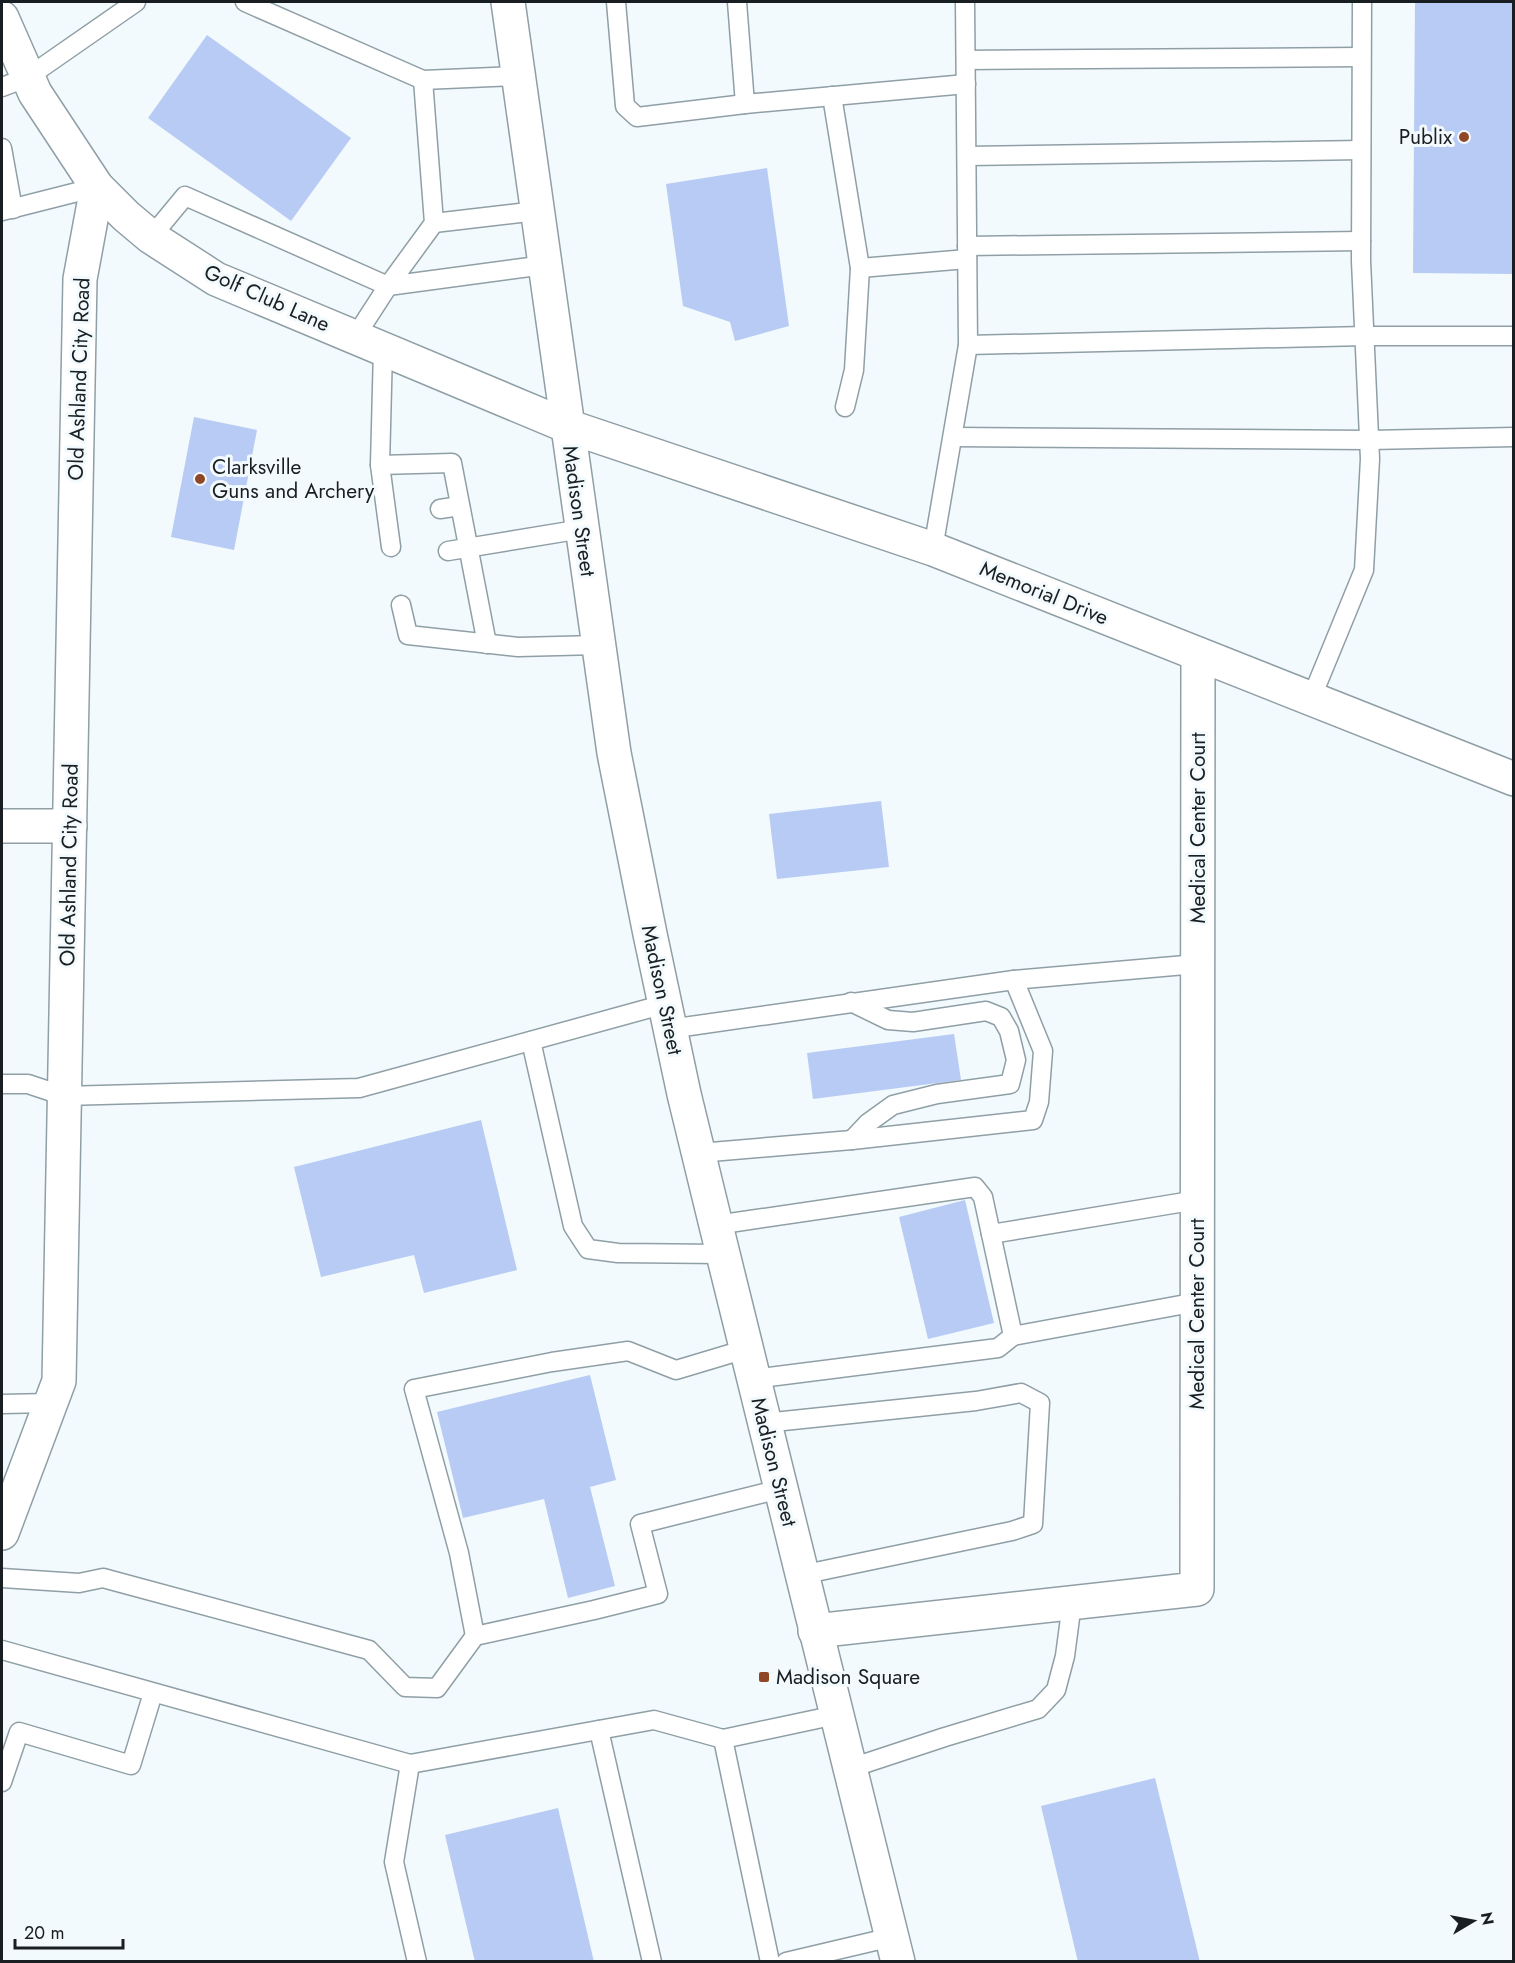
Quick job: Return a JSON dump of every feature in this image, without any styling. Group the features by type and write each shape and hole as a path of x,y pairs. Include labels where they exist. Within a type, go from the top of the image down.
{"street":[{"name":"Madison Street","path":"508,2 614,753 667,1017 719,1239 895,1949"},
{"name":"Golf Club Lane","path":"2,18 15,82 35,93 97,187 126,216 152,237 216,279 567,426"},
{"name":"Old Ashland City Road","path":"2,1533 59,1380 80,279 97,187"},
{"name":"Memorial Drive","path":"567,426 933,549 1514,779"},
{"name":"Medical Center Court","path":"815,1631 1197,1589 1198,654"},
{"path":"2,826 70,826"}],"lane":[{"path":"15,82 136,2"},
{"path":"245,2 423,80 518,76"},
{"path":"616,2 625,106 637,117 745,104 966,84"},
{"path":"737,2 745,104"},
{"path":"933,549 968,345 965,2"},
{"path":"1311,699 1364,570 1370,440 1361,241 1362,2"},
{"path":"966,60 1361,57"},
{"path":"391,547 395,516 380,465 369,343 388,286 434,223 423,80"},
{"path":"832,96 860,268 854,370 845,407"},
{"path":"2,148 7,210 97,187"},
{"path":"967,156 1361,150"},
{"path":"152,237 185,196 388,286 544,265"},
{"path":"434,223 537,211"},
{"path":"860,268 967,253 1361,241"},
{"path":"968,345 1365,336 1514,336"},
{"path":"953,437 1370,440 1514,437"},
{"path":"380,465 452,463 487,644"},
{"path":"440,509 460,506"},
{"path":"448,551 582,529"},
{"path":"401,605 408,635 518,647 598,645"},
{"path":"2,1084 28,1084 64,1096 359,1088 531,1041 667,1017 851,1002 1014,980 1197,964"},
{"path":"699,1153 852,1140 1033,1120 1039,1102 1043,1051 1014,980"},
{"path":"851,1002 888,1020 913,1022 986,1011 1001,1017 1009,1031 1016,1060 1010,1084 937,1094 893,1106 868,1123 852,1140"},
{"path":"531,1041 573,1226 588,1249 618,1253 719,1239 975,1187 983,1197 1012,1336"},
{"path":"992,1234 1197,1200"},
{"path":"475,1636 459,1553 414,1389 540,1364 628,1351 676,1370 998,1348 1012,1336 1197,1302"},
{"path":"764,1423 976,1401 1021,1393 1040,1403 1033,1524 1012,1531 801,1575"},
{"path":"2,1404 50,1403"},
{"path":"2,1578 78,1583 103,1578 369,1650 405,1687 437,1688 475,1636 658,1594 640,1524 780,1489"},
{"path":"851,1768 1038,1709 1056,1690 1065,1656 1072,1602"},
{"path":"2,1650 410,1764 654,1720 723,1739 836,1715"},
{"path":"2,1782 19,1732 131,1765 153,1692"},
{"path":"599,1730 652,1962"},
{"path":"723,1739 770,1962"},
{"path":"410,1764 394,1862 417,1962"},
{"path":"786,1962 895,1949"}],"building":[{"name":"Publix","path":"1415,2 1514,2 1514,274 1413,273"},
{"path":"207,35 351,138 291,221 148,118"},
{"path":"767,168 789,326 735,341 730,322 683,306 666,184"},
{"path":"194,417 257,430 234,550 171,537"},
{"path":"881,801 889,867 777,879 769,814"},
{"path":"954,1034 961,1080 813,1099 807,1053"},
{"path":"481,1120 517,1270 424,1293 414,1255 321,1277 294,1167"},
{"path":"965,1200 994,1323 928,1339 899,1217"},
{"path":"590,1375 616,1480 590,1487 615,1586 568,1598 544,1499 463,1518 437,1412"},
{"path":"1155,1778 1200,1962 1078,1962 1041,1806"},
{"path":"558,1808 594,1962 475,1962 445,1835"}],"place":[{"name":"Publix","path":"1464,137"},
{"name":"Clarksville Guns and Archery","path":"200,479"},
{"name":"Madison Square","path":"764,1677"}]}
